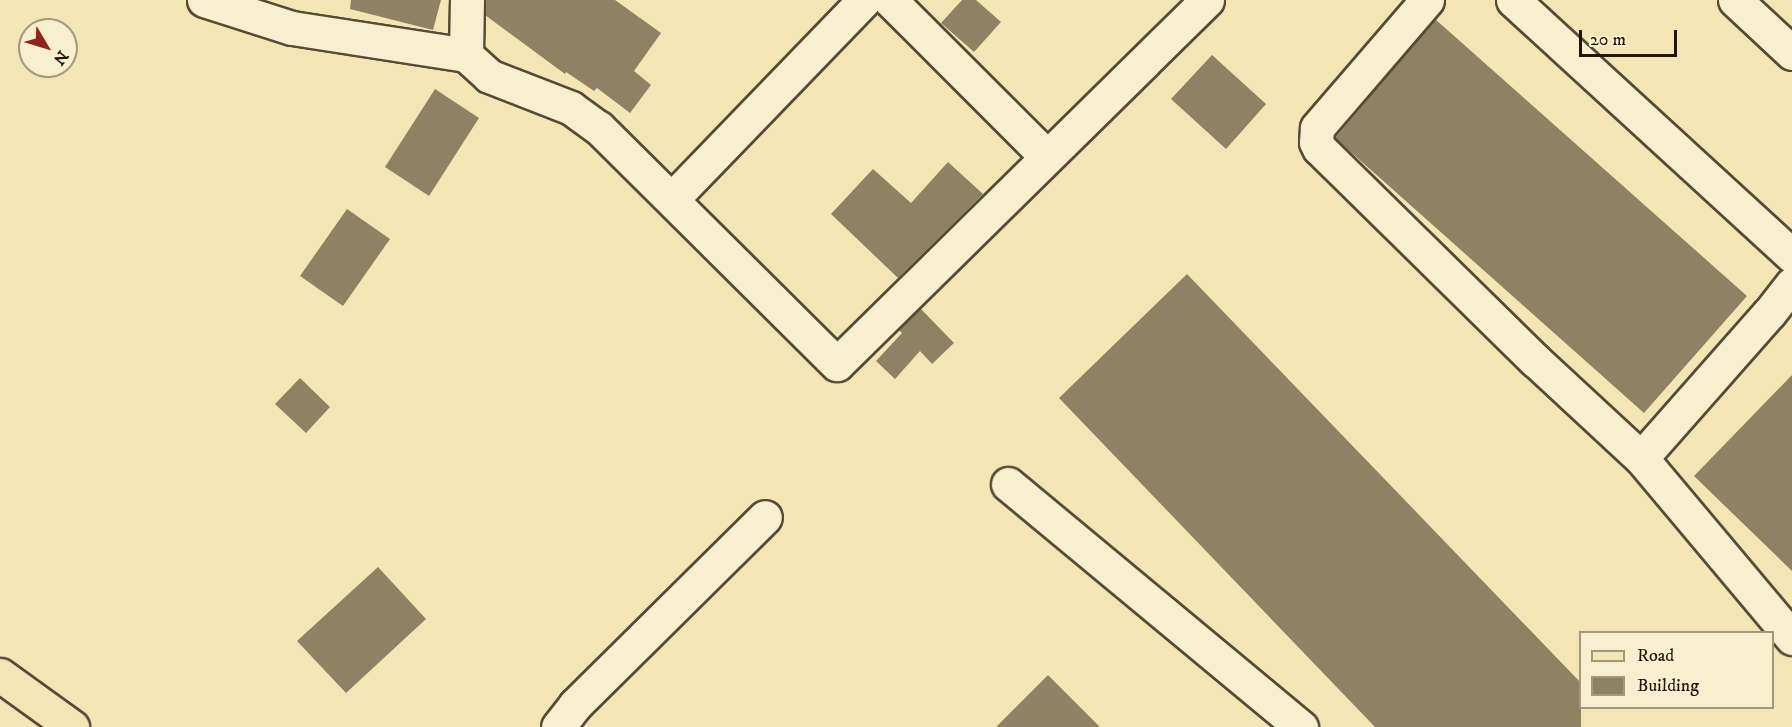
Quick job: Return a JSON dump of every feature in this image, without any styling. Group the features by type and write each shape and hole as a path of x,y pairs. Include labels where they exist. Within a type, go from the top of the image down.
{"main road":[{"path":"0,675 72,727"}],"street":[{"path":"204,0 292,28 466,56 489,76 571,108 598,128 672,199 837,364 1207,0"},
{"path":"466,56 467,0"},
{"path":"672,199 864,0"},
{"path":"890,0 1046,156"},
{"path":"1427,0 1317,128 1316,142 1319,148 1534,360 1641,458 1792,638"},
{"path":"1735,0 1792,53"},
{"path":"1532,6 1792,256"},
{"path":"1641,458 1792,284"},
{"path":"1008,484 1301,727"},
{"path":"558,727 575,705 765,517"}],"building":[{"path":"351,0 441,0 433,30 350,9"},
{"path":"486,0 615,0 661,33 634,71 651,85 630,113 597,88 594,91 566,72 565,74 485,15"},
{"path":"962,0 976,0 1001,22 974,52 941,23"},
{"path":"1435,19 1747,296 1644,413 1335,138"},
{"path":"1212,55 1266,104 1226,149 1171,99"},
{"path":"435,89 479,118 429,196 385,167"},
{"path":"948,162 983,194 898,278 831,214 873,169 911,203"},
{"path":"347,209 390,239 343,306 300,276"},
{"path":"1187,274 1579,681 1581,727 1375,727 1059,398"},
{"path":"920,308 954,343 932,364 920,351 895,379 876,361 902,333 899,330"},
{"path":"1792,375 1792,571 1694,476"},
{"path":"300,378 330,407 306,433 275,404"},
{"path":"378,567 426,619 346,693 297,641"},
{"path":"1048,675 1100,727 996,727"}]}
